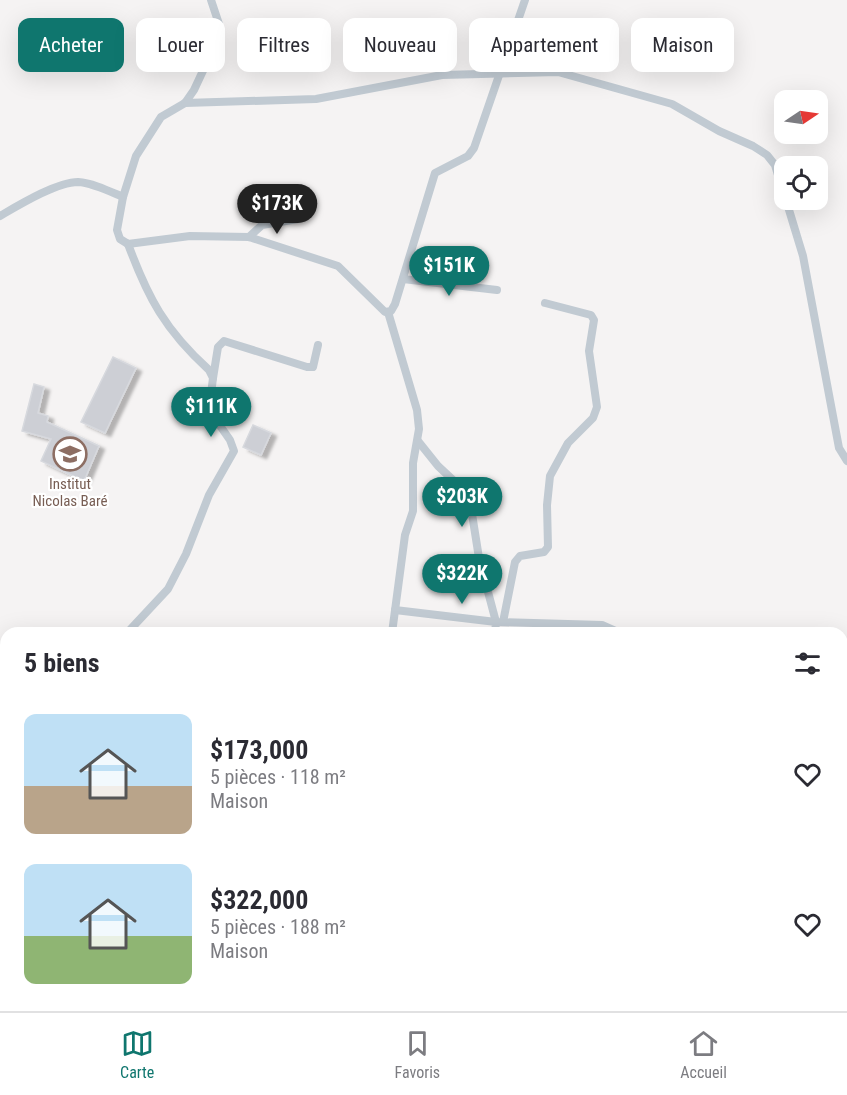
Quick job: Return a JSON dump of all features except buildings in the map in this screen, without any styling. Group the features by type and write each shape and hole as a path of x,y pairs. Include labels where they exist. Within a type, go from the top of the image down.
{"street":[{"path":"211,0 218,15 219,34 194,90 185,103 161,117 136,156 123,197 118,235 128,244 145,291 155,308 209,370 213,378"},
{"path":"518,18 525,0"},
{"path":"185,103 316,99 442,75 499,72 474,148 468,156 444,166 431,179 395,304 388,312"},
{"path":"558,72 672,104 767,155 774,164"},
{"path":"0,216 64,184 77,182 91,184 123,197"},
{"path":"789,210 803,255 837,440 847,461"},
{"path":"249,237 262,225 298,219"},
{"path":"128,244 190,236 249,237 338,266 382,311 388,312"},
{"path":"403,279 497,290"},
{"path":"498,627 515,562 520,556 544,552 548,546 547,505 550,476 568,443 593,418 597,407 589,351 594,320 591,315 545,303"},
{"path":"388,312 417,410 418,441 413,463 413,511 405,535 393,627"},
{"path":"133,627 168,589 186,554 209,495 232,459 233,446 209,410 218,346 224,341 307,367 313,366 318,345"},
{"path":"418,441 438,466 469,495 479,558 500,622"},
{"path":"395,610 500,622 606,627"}],"place":[{"name":"Institut Nicolas Baré","path":"70,454"}]}
